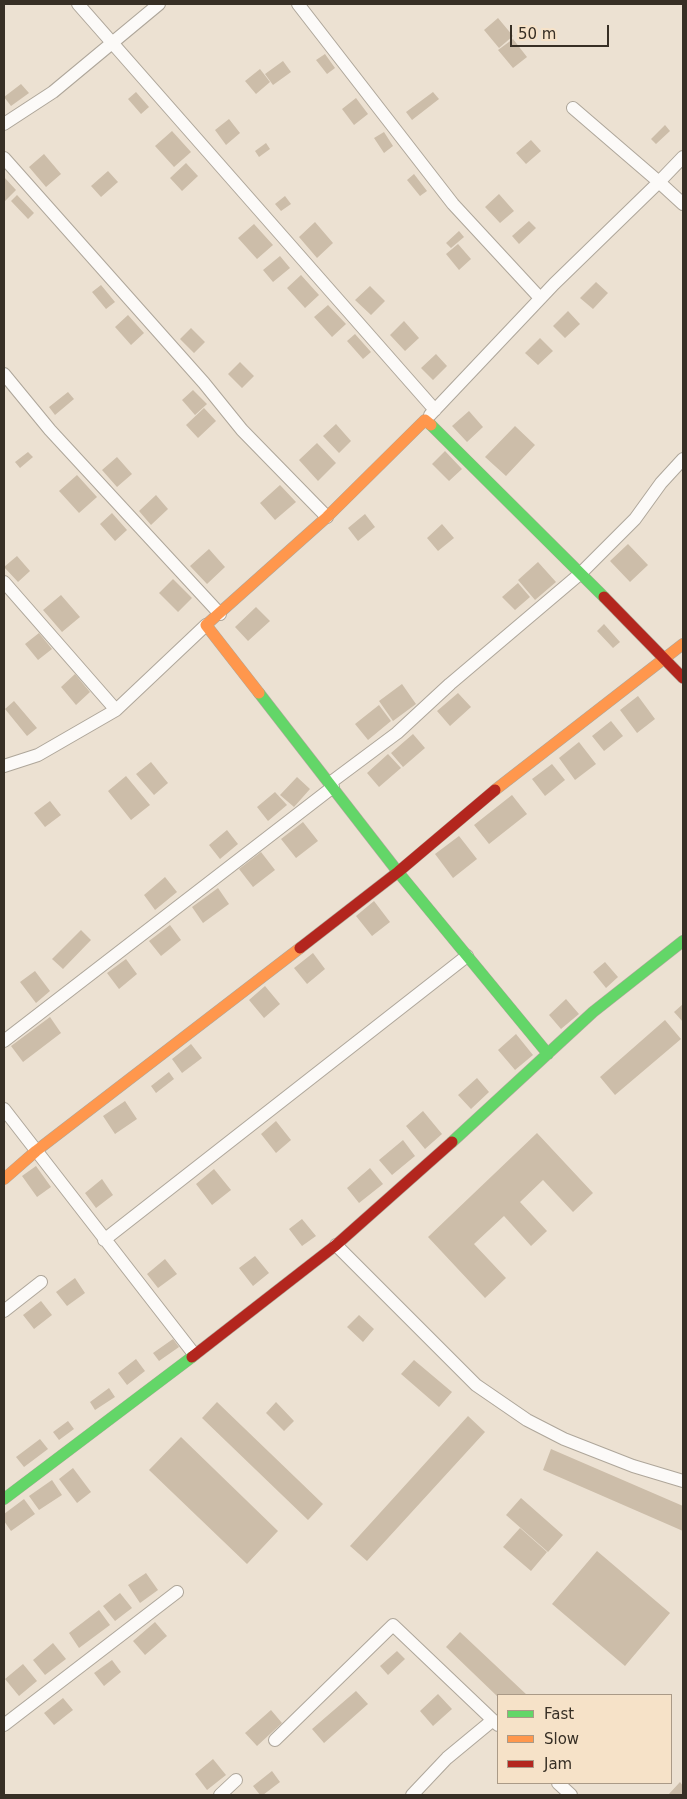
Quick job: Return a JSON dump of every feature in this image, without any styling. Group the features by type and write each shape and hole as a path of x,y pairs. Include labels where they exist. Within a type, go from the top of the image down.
{"street":[{"path":"78,4 435,410"},
{"path":"4,124 53,92 159,4"},
{"path":"298,4 453,204 540,298"},
{"path":"574,108 683,204"},
{"path":"4,766 38,755 116,710 206,625 327,517 435,410 540,298 683,157"},
{"path":"4,158 204,383 242,430 327,517"},
{"path":"4,374 50,430 220,614"},
{"path":"425,420 581,573 683,678"},
{"path":"4,1041 396,733 450,684 581,573 635,519 660,484 683,459"},
{"path":"4,582 116,710"},
{"path":"206,625 398,872 548,1054"},
{"path":"4,1179 36,1151 398,872 515,773 665,660 683,644"},
{"path":"4,1499 114,1417 336,1245 456,1139 593,1012 683,941"},
{"path":"104,1240 467,956"},
{"path":"4,1109 194,1354"},
{"path":"336,1245 476,1386 527,1420 564,1439 633,1466 683,1481"},
{"path":"4,1311 41,1282"},
{"path":"4,1726 177,1592"},
{"path":"275,1740 394,1625 496,1723 447,1758 412,1795"},
{"path":"220,1795 236,1780"},
{"path":"559,1784 571,1795"}],"building":[{"path":"498,18 513,36 499,48 484,30"},
{"path":"513,39 527,57 513,68 498,50"},
{"path":"325,54 335,68 327,74 316,60"},
{"path":"283,61 291,72 273,85 265,74"},
{"path":"260,69 270,82 256,94 245,81"},
{"path":"21,84 29,93 11,106 4,97"},
{"path":"136,92 149,107 141,114 128,99"},
{"path":"433,92 439,99 412,120 406,112"},
{"path":"356,98 368,114 354,125 342,109"},
{"path":"229,119 240,133 226,145 215,130"},
{"path":"665,125 670,131 656,144 651,139"},
{"path":"172,131 191,152 174,167 155,146"},
{"path":"384,132 393,146 384,153 374,138"},
{"path":"531,140 541,151 526,164 516,153"},
{"path":"266,143 270,149 259,157 255,151"},
{"path":"44,154 61,174 46,187 29,167"},
{"path":"186,163 198,176 182,191 170,178"},
{"path":"108,171 118,182 101,197 91,186"},
{"path":"414,174 427,191 420,196 407,180"},
{"path":"4,177 16,190 4,202"},
{"path":"499,194 514,211 500,223 485,207"},
{"path":"17,195 34,213 28,219 11,201"},
{"path":"285,196 291,204 281,211 275,204"},
{"path":"529,221 536,228 519,244 512,236"},
{"path":"315,222 333,243 317,258 299,237"},
{"path":"254,224 273,245 257,259 238,238"},
{"path":"459,231 464,237 451,248 446,243"},
{"path":"458,244 471,259 459,270 446,254"},
{"path":"280,256 290,268 273,282 263,270"},
{"path":"301,275 319,295 305,308 287,288"},
{"path":"596,282 608,293 593,309 580,298"},
{"path":"101,285 115,302 106,309 92,292"},
{"path":"370,286 385,301 371,315 355,300"},
{"path":"328,305 346,324 332,337 314,317"},
{"path":"568,311 580,324 565,338 553,326"},
{"path":"128,315 144,333 131,345 115,327"},
{"path":"404,321 419,338 405,351 390,335"},
{"path":"191,328 205,342 194,353 180,339"},
{"path":"355,334 371,352 363,359 347,341"},
{"path":"540,338 553,351 538,365 525,353"},
{"path":"436,354 447,366 433,380 421,368"},
{"path":"240,362 254,376 242,388 228,374"},
{"path":"193,390 207,404 195,415 182,400"},
{"path":"68,392 74,399 55,415 49,407"},
{"path":"204,408 216,421 198,438 186,425"},
{"path":"469,411 483,427 467,442 452,426"},
{"path":"336,424 351,441 339,453 323,436"},
{"path":"515,426 535,445 506,476 485,457"},
{"path":"317,443 336,463 318,481 299,460"},
{"path":"445,451 462,469 449,481 432,464"},
{"path":"28,452 33,457 20,468 15,462"},
{"path":"117,457 132,474 117,487 102,470"},
{"path":"77,475 97,497 79,513 59,491"},
{"path":"280,485 296,502 275,520 260,503"},
{"path":"156,495 168,509 151,525 139,511"},
{"path":"112,513 127,530 115,541 100,524"},
{"path":"365,514 375,527 358,541 348,528"},
{"path":"442,524 454,538 438,551 427,538"},
{"path":"628,544 648,565 630,582 610,561"},
{"path":"209,549 225,567 207,584 190,566"},
{"path":"17,556 30,571 18,582 4,567"},
{"path":"538,562 556,582 535,600 518,580"},
{"path":"173,579 192,598 178,612 159,593"},
{"path":"518,583 530,597 515,610 502,597"},
{"path":"61,595 80,617 62,632 43,610"},
{"path":"256,607 270,621 248,641 235,627"},
{"path":"604,624 620,642 613,648 597,631"},
{"path":"39,633 52,649 38,660 25,644"},
{"path":"75,674 90,692 76,705 61,687"},
{"path":"402,684 416,704 393,721 379,701"},
{"path":"458,693 471,707 450,726 437,711"},
{"path":"638,696 655,719 637,733 620,710"},
{"path":"14,701 37,728 27,736 5,709"},
{"path":"379,705 391,721 368,740 355,724"},
{"path":"611,721 623,736 604,751 592,736"},
{"path":"413,734 425,748 403,767 391,753"},
{"path":"579,742 596,764 575,780 559,758"},
{"path":"388,754 401,768 379,787 367,773"},
{"path":"151,762 168,783 154,795 136,774"},
{"path":"552,764 565,780 545,796 532,779"},
{"path":"126,776 150,805 131,820 108,791"},
{"path":"297,777 310,789 294,807 280,795"},
{"path":"275,792 287,805 268,821 257,807"},
{"path":"512,795 527,814 489,844 474,825"},
{"path":"50,801 61,815 45,827 34,813"},
{"path":"303,822 318,841 296,858 281,839"},
{"path":"227,830 238,844 220,859 209,845"},
{"path":"459,836 477,859 453,878 435,854"},
{"path":"261,852 275,870 253,887 239,869"},
{"path":"165,877 177,892 155,910 144,895"},
{"path":"218,888 229,904 203,923 192,907"},
{"path":"374,901 390,922 372,936 356,916"},
{"path":"170,925 181,940 161,956 149,941"},
{"path":"81,930 91,940 63,969 52,959"},
{"path":"313,953 325,969 307,984 294,968"},
{"path":"126,959 137,974 119,989 107,973"},
{"path":"605,962 618,977 606,988 593,972"},
{"path":"35,971 50,991 36,1003 20,982"},
{"path":"265,986 280,1004 264,1018 249,1000"},
{"path":"566,999 579,1014 561,1029 549,1015"},
{"path":"683,1004 683,1022 674,1012"},
{"path":"50,1017 61,1033 23,1062 11,1046"},
{"path":"665,1020 681,1039 615,1095 600,1077"},
{"path":"516,1034 533,1055 515,1070 498,1050"},
{"path":"191,1044 202,1058 182,1073 172,1059"},
{"path":"169,1072 174,1079 156,1093 151,1086"},
{"path":"477,1078 489,1092 471,1109 458,1095"},
{"path":"125,1101 137,1119 115,1134 103,1116"},
{"path":"423,1111 442,1134 425,1149 406,1126"},
{"path":"276,1121 291,1140 276,1153 261,1134"},
{"path":"537,1133 593,1193 573,1212 543,1180 520,1202 547,1231 531,1246 504,1216 474,1244 506,1278 485,1298 428,1237"},
{"path":"403,1140 415,1156 392,1175 379,1160"},
{"path":"36,1166 51,1187 37,1197 22,1176"},
{"path":"370,1168 383,1184 359,1203 347,1188"},
{"path":"214,1169 231,1190 212,1205 196,1184"},
{"path":"102,1179 113,1195 96,1208 85,1193"},
{"path":"302,1219 316,1236 302,1246 289,1229"},
{"path":"255,1256 269,1273 253,1286 239,1268"},
{"path":"165,1259 177,1274 158,1288 147,1274"},
{"path":"75,1278 85,1293 67,1306 56,1292"},
{"path":"41,1301 52,1315 34,1329 23,1315"},
{"path":"359,1315 374,1329 363,1342 347,1327"},
{"path":"173,1339 179,1347 159,1361 153,1353"},
{"path":"136,1359 145,1371 127,1385 118,1373"},
{"path":"414,1360 452,1392 439,1407 401,1374"},
{"path":"109,1388 115,1397 95,1410 90,1402"},
{"path":"217,1402 323,1504 308,1520 202,1418"},
{"path":"276,1402 294,1421 284,1431 266,1413"},
{"path":"468,1416 485,1432 367,1561 350,1546"},
{"path":"68,1421 74,1429 59,1440 53,1432"},
{"path":"181,1437 278,1531 247,1564 149,1470"},
{"path":"40,1439 48,1449 24,1467 16,1457"},
{"path":"551,1449 683,1506 683,1531 543,1470"},
{"path":"73,1468 91,1492 77,1503 59,1479"},
{"path":"52,1480 62,1495 39,1510 29,1496"},
{"path":"521,1498 563,1535 548,1552 506,1515"},
{"path":"24,1499 35,1514 11,1531 4,1521 4,1514"},
{"path":"520,1528 547,1552 531,1571 503,1547"},
{"path":"597,1551 670,1613 625,1666 552,1604"},
{"path":"146,1573 158,1590 140,1603 128,1585"},
{"path":"120,1593 132,1608 115,1621 103,1606"},
{"path":"99,1610 110,1625 79,1648 69,1633"},
{"path":"155,1622 167,1636 145,1655 133,1641"},
{"path":"460,1632 526,1694 497,1694 497,1696 446,1647"},
{"path":"53,1643 66,1659 45,1675 33,1660"},
{"path":"397,1651 405,1659 388,1675 380,1666"},
{"path":"112,1660 121,1672 104,1686 94,1673"},
{"path":"23,1664 37,1681 19,1696 5,1679"},
{"path":"356,1691 368,1704 324,1743 312,1729"},
{"path":"438,1694 452,1709 433,1726 420,1711"},
{"path":"63,1698 73,1710 54,1725 44,1713"},
{"path":"271,1710 282,1723 257,1746 245,1733"},
{"path":"213,1759 226,1775 207,1790 195,1774"},
{"path":"272,1771 280,1782 263,1795 260,1795 253,1786"},
{"path":"680,1782 683,1786 683,1795 668,1795"}],"traffic: fast":[{"path":"431,425 604,597"},
{"path":"259,693 398,872 548,1054"},
{"path":"452,1142 593,1012 683,941"},
{"path":"4,1499 192,1357"}],"traffic: slow":[{"path":"259,693 206,625 327,517 425,420 431,425"},
{"path":"495,790 683,644"},
{"path":"4,1179 36,1151 300,948"}],"traffic: jam":[{"path":"604,597 683,678"},
{"path":"300,948 398,872 495,790"},
{"path":"192,1357 336,1245 452,1142"}]}
